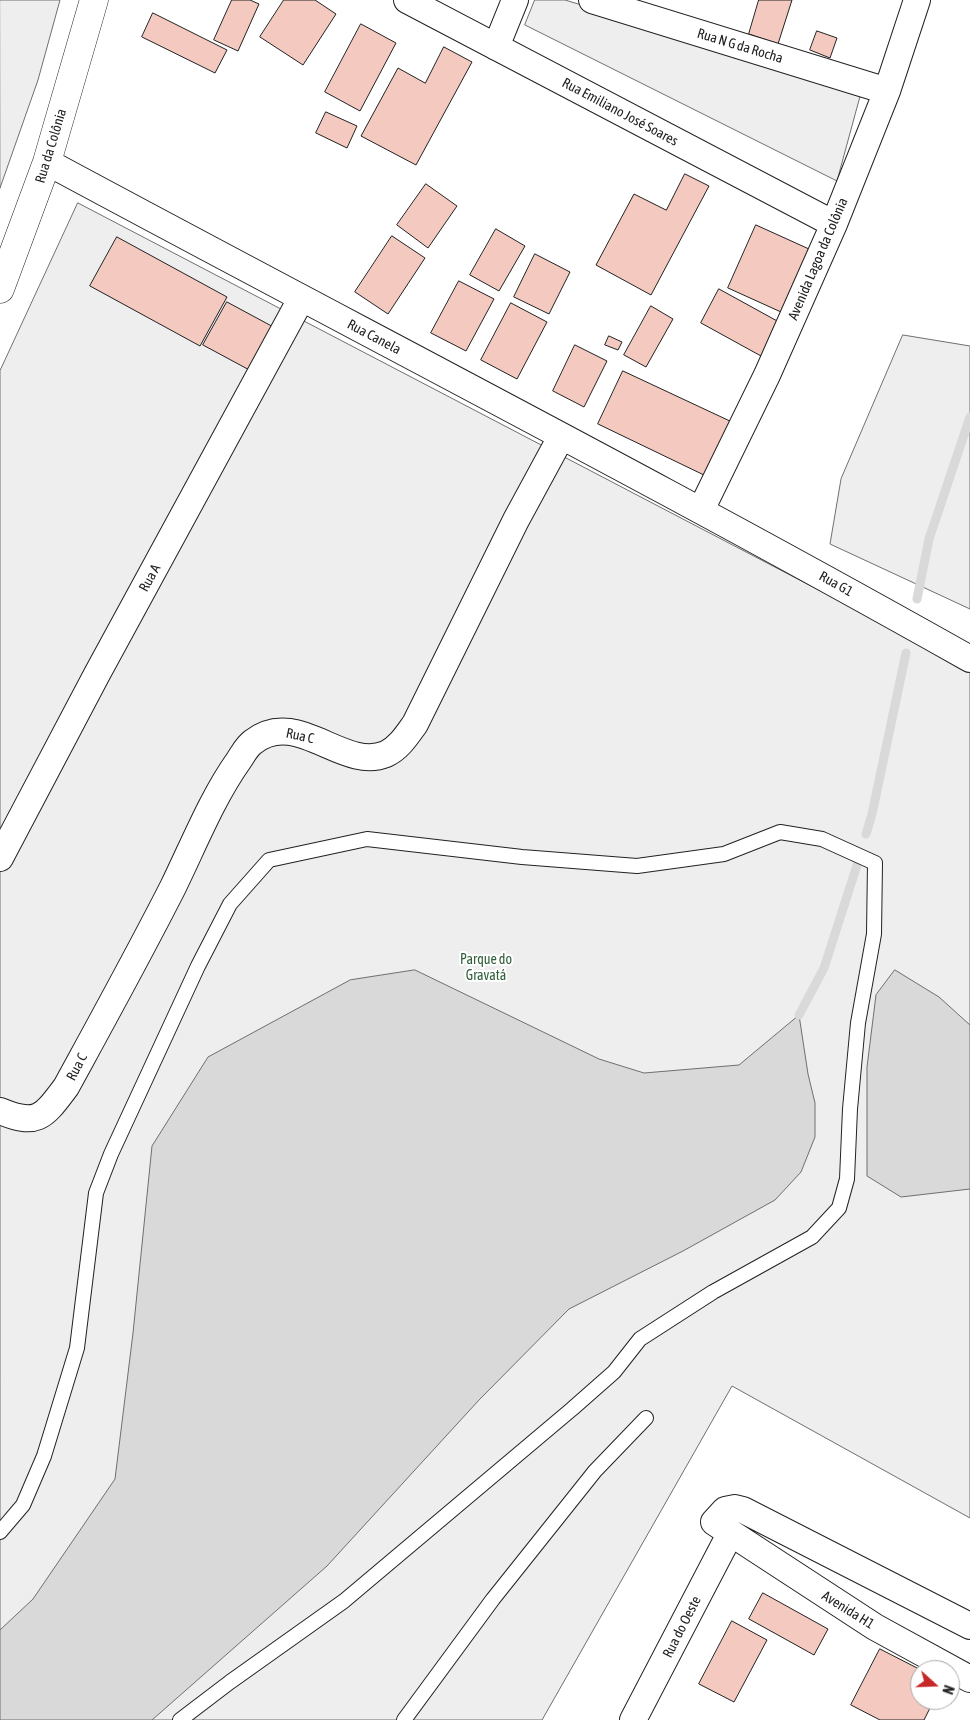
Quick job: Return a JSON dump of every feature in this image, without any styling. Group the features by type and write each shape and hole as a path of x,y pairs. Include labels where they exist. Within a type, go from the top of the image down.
{"main road":[{"name":"Rua da Colônia","path":"0,289 47,162 94,0"}],"street":[{"name":"Rua Emiliano José Soares","path":"407,0 834,224"},
{"path":"496,47 515,0"},
{"name":"Rua N G da Rocha","path":"592,0 887,91"},
{"name":"Avenida Lagoa da Colônia","path":"702,510 767,375 834,224 887,91 917,0"},
{"name":"Rua Canela","path":"47,162 301,299 702,510"},
{"name":"Rua A","path":"0,858 97,674 301,299"},
{"name":"Rua C","path":"0,1111 17,1118 29,1119 38,1117 50,1108 66,1087 172,889 230,774 251,743 263,735 282,732 298,733 353,754 377,756 387,754 401,742 415,724 516,520 562,437"},
{"name":"Rua G1","path":"702,510 970,658"},
{"path":"727,1522 735,1508 743,1510 970,1626"},
{"name":"Avenida H1","path":"727,1522 875,1627 970,1679"},
{"name":"Rua do Oeste","path":"633,1720 727,1522"}],"lane":[{"path":"0,1532 24,1505 44,1456 77,1348 96,1193 111,1154 198,966 230,904 269,860 367,839 513,856 637,866 724,854 780,832 822,840 875,863 874,934 858,1023 850,1109 847,1179 839,1208 812,1237 713,1292 640,1339 614,1372 344,1600 180,1720"},
{"path":"404,1720 493,1599 595,1471 646,1418"}],"green space":[{"path":"0,0 60,0 38,80 0,188"},
{"path":"535,0 565,0 862,89 837,181 525,25"},
{"name":"Parque do Gravatá","path":"78,203 970,669 970,1518 732,1386 542,1720 0,1720 0,371"},
{"path":"903,335 970,346 970,609 830,544 841,479"}],"shaded area":[{"path":"415,970 599,1059 644,1073 739,1065 799,1015 808,1074 815,1103 815,1137 801,1172 775,1200 683,1251 569,1309 479,1400 327,1566 152,1720 0,1720 0,1630 33,1599 115,1479 133,1333 152,1146 208,1057 350,980"},
{"path":"895,970 939,997 970,1025 970,1189 901,1197 867,1176 867,1067 876,995"}],"building":[{"path":"232,0 250,0 259,4 238,51 214,40"},
{"path":"284,0 315,0 336,14 303,65 260,37"},
{"path":"759,0 792,0 778,44 749,34"},
{"path":"153,13 227,50 215,73 142,37"},
{"path":"361,24 396,43 360,111 325,92"},
{"path":"817,31 837,38 830,58 810,50"},
{"path":"444,47 472,62 416,165 361,136 398,68 425,83"},
{"path":"326,112 357,126 347,148 316,133"},
{"path":"685,174 709,186 651,295 596,265 634,194 666,210"},
{"path":"426,184 457,206 428,248 397,225"},
{"path":"756,225 809,249 781,312 728,288"},
{"path":"496,229 525,246 499,291 470,275"},
{"path":"392,236 425,258 388,314 355,292"},
{"path":"117,237 227,297 200,346 90,286"},
{"path":"535,254 570,272 549,314 514,297"},
{"path":"459,281 494,299 466,351 431,333"},
{"path":"719,289 779,322 761,356 701,323"},
{"path":"227,302 279,330 255,373 203,345"},
{"path":"511,303 547,322 517,379 481,360"},
{"path":"651,306 673,319 646,367 624,355"},
{"path":"609,336 622,342 618,350 605,345"},
{"path":"575,345 607,361 584,407 553,391"},
{"path":"623,371 732,422 706,476 598,424"},
{"path":"763,1593 828,1629 814,1655 749,1619"},
{"path":"732,1621 767,1640 734,1702 699,1684"},
{"path":"880,1649 910,1664 910,1710 929,1710 924,1720 880,1720 851,1705"}],"waterway":[{"path":"917,599 929,539 970,417"},
{"path":"866,834 872,814 906,653"},
{"path":"799,1015 824,968 857,865"}]}
